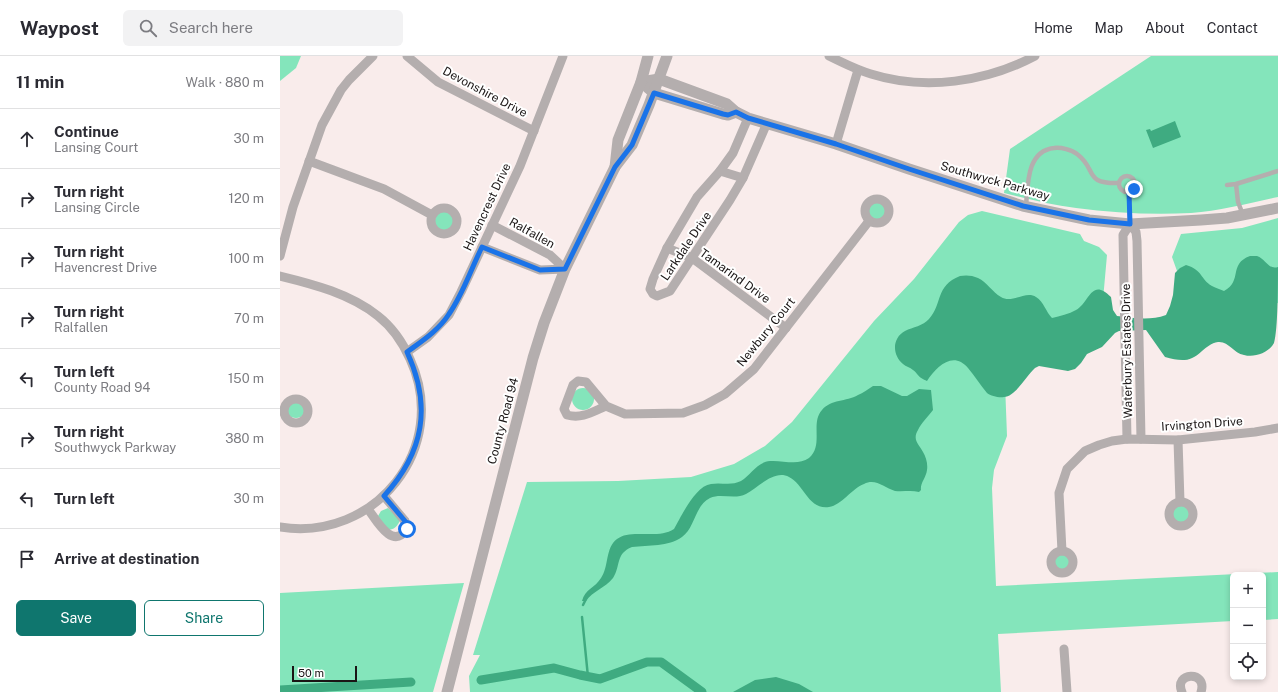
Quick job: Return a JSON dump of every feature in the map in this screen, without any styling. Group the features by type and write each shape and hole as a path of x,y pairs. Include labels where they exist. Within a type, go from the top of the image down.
{"street":[{"path":"280,256 293,207 322,125 341,90 370,57 373,56"},
{"name":"Devonshire Drive","path":"407,56 438,82 534,131"},
{"name":"Havencrest Drive","path":"407,352 428,337 449,315 520,166 563,56"},
{"name":"County Road 94","path":"615,167 618,140 641,82 648,56"},
{"name":"County Road 94","path":"447,692 533,358 544,322 565,269 615,167 632,145 654,93 666,56"},
{"path":"829,56 872,75 903,81 926,83 950,82 996,73 1011,68 1035,56"},
{"path":"836,144 858,70"},
{"name":"Southwyck Parkway","path":"641,82 659,79 727,104 736,112 748,118 836,144 1026,206 1089,220 1130,224 1202,220 1227,218 1278,208"},
{"name":"Southwyck Parkway","path":"641,82 654,93 723,114 728,115 736,112"},
{"name":"Larkdale Drive","path":"748,118 733,153 720,172 697,197 667,248 653,279 650,289 653,294 657,296 670,292 743,178 767,123"},
{"path":"309,161 384,188 432,215"},
{"path":"720,172 743,178"},
{"name":"Newbury Court","path":"606,406 576,417 567,415 564,409 573,385 578,381 586,382 606,406 625,414 683,413 705,405 725,394 754,369 869,221"},
{"name":"Ralfallen","path":"492,224 550,255 565,269"},
{"name":"Waterbury Estates Drive","path":"1127,439 1123,235 1130,224 1136,232 1138,262 1141,439"},
{"path":"482,247 540,270 565,269"},
{"name":"Tamarind Drive","path":"667,248 692,258 786,328"},
{"path":"1124,264 1138,262"},
{"path":"280,276 305,282 350,298 365,306 378,316 401,341 407,352 418,380 421,396 420,430 411,458 396,483 384,496 368,509 342,522 325,527 309,529 280,528"},
{"name":"Irvington Drive","path":"1062,551 1059,493 1068,469 1085,451 1112,441 1127,439 1178,440 1255,432 1278,428"},
{"path":"1178,440 1180,502"},
{"path":"368,509 388,535 395,537 403,534 407,529 405,521 384,496"},
{"path":"1064,649 1067,692"},
{"path":"1182,692 1180,686 1181,682 1188,676 1192,676 1196,677 1202,683 1201,692"}],"lane":[{"path":"1026,206 1029,174 1032,165 1035,159 1043,152 1052,148 1065,149 1077,154 1088,166 1094,177 1100,181 1107,183 1119,183"},
{"path":"1227,184 1236,184 1278,171"},
{"path":"1119,183 1122,178 1127,176 1134,179 1135,186 1132,191 1129,192"},
{"path":"1119,183 1122,190 1129,192"},
{"path":"1236,184 1238,202 1243,215"},
{"path":"1129,192 1130,224"}],"shaded area":[{"path":"280,56 301,56 296,68 280,81"},
{"path":"1151,56 1278,56 1278,197 1202,212 1148,214 1067,207 1004,193 1010,149"},
{"path":"1175,121 1181,137 1153,148 1146,130 1150,129 1151,131"},
{"path":"877,199 885,202 888,210 885,218 877,221 869,218 866,210 869,202"},
{"path":"446,210 454,213 457,221 454,229 446,232 438,229 435,221 438,213"},
{"path":"982,211 1080,234 1084,241 1099,247 1107,255 1101,322 1004,357 1007,436 994,470 992,488 996,586 1230,574 1230,621 998,634 1001,692 470,692 469,676 480,655 473,655 527,482 618,481 691,477 734,464 765,446 792,422 874,321 914,279 959,222 968,215"},
{"path":"1278,218 1278,303 1192,313 1172,257 1181,234 1242,228"},
{"path":"1250,256 1260,257 1269,266 1275,268 1278,267 1277,318 1274,343 1269,350 1261,354 1248,356 1240,354 1225,343 1218,342 1209,345 1193,358 1185,360 1175,359 1165,357 1146,330 1119,331 1115,333 1102,347 1087,354 1075,369 1068,371 1039,366 1035,368 1013,393 1008,396 1000,397 987,393 971,371 957,360 945,362 927,381 920,377 915,371 905,366 899,360 895,351 896,342 901,334 929,319 943,290 952,280 960,276 973,276 978,278 1005,299 1032,295 1041,302 1052,318 1076,310 1091,293 1099,289 1111,297 1113,310 1117,316 1154,318 1166,315 1173,295 1175,273 1180,268 1186,265 1196,269 1213,287 1224,291 1230,287 1233,282 1239,263 1243,259"},
{"path":"873,386 881,386 902,396 907,396 919,389 931,390 933,410 916,433 917,442 925,456 927,465 921,490 919,492 895,491 880,484 868,482 859,486 834,506 822,507 811,501 794,480 783,475 778,475 766,480 742,496 719,496 705,501 698,511 690,528 677,540 665,544 632,547 627,550 621,557 613,578 586,601 582,601 585,594 601,578 611,547 617,539 629,534 660,534 674,529 694,496 705,486 741,481 758,466 765,462 800,462 809,458 816,447 817,421 822,410 834,402 853,397"},
{"path":"583,388 591,391 594,399 591,407 583,410 575,407 572,399 575,391"},
{"path":"296,396 304,399 307,407 304,415 296,418 288,415 285,407 288,399"},
{"path":"1180,502 1188,505 1191,513 1188,521 1180,524 1172,521 1169,513 1172,505"},
{"path":"388,508 400,520 395,527 387,530 378,516 381,511"},
{"path":"1062,551 1070,554 1073,562 1070,570 1062,573 1054,570 1051,562 1054,554"},
{"path":"1278,572 1278,619 1266,620 1266,573"},
{"path":"464,583 433,692 280,692 280,593"},
{"path":"776,677 799,684 813,692 733,692 755,680"}],"waterway":[{"path":"583,605 586,599"},
{"path":"582,617 588,677"},
{"path":"481,680 554,668 600,679 647,662 661,662 702,692"},
{"path":"280,690 411,682"}],"route":[{"path":"407,529 405,521 384,496 396,483 404,471 411,458 420,430 421,396 418,380 407,352 428,337 449,315 482,247 540,270 565,269 615,167 632,145 654,93 723,114 728,115 736,112 748,118 836,144 1023,206 1063,213 1089,220 1130,224 1129,192 1134,189"}]}
